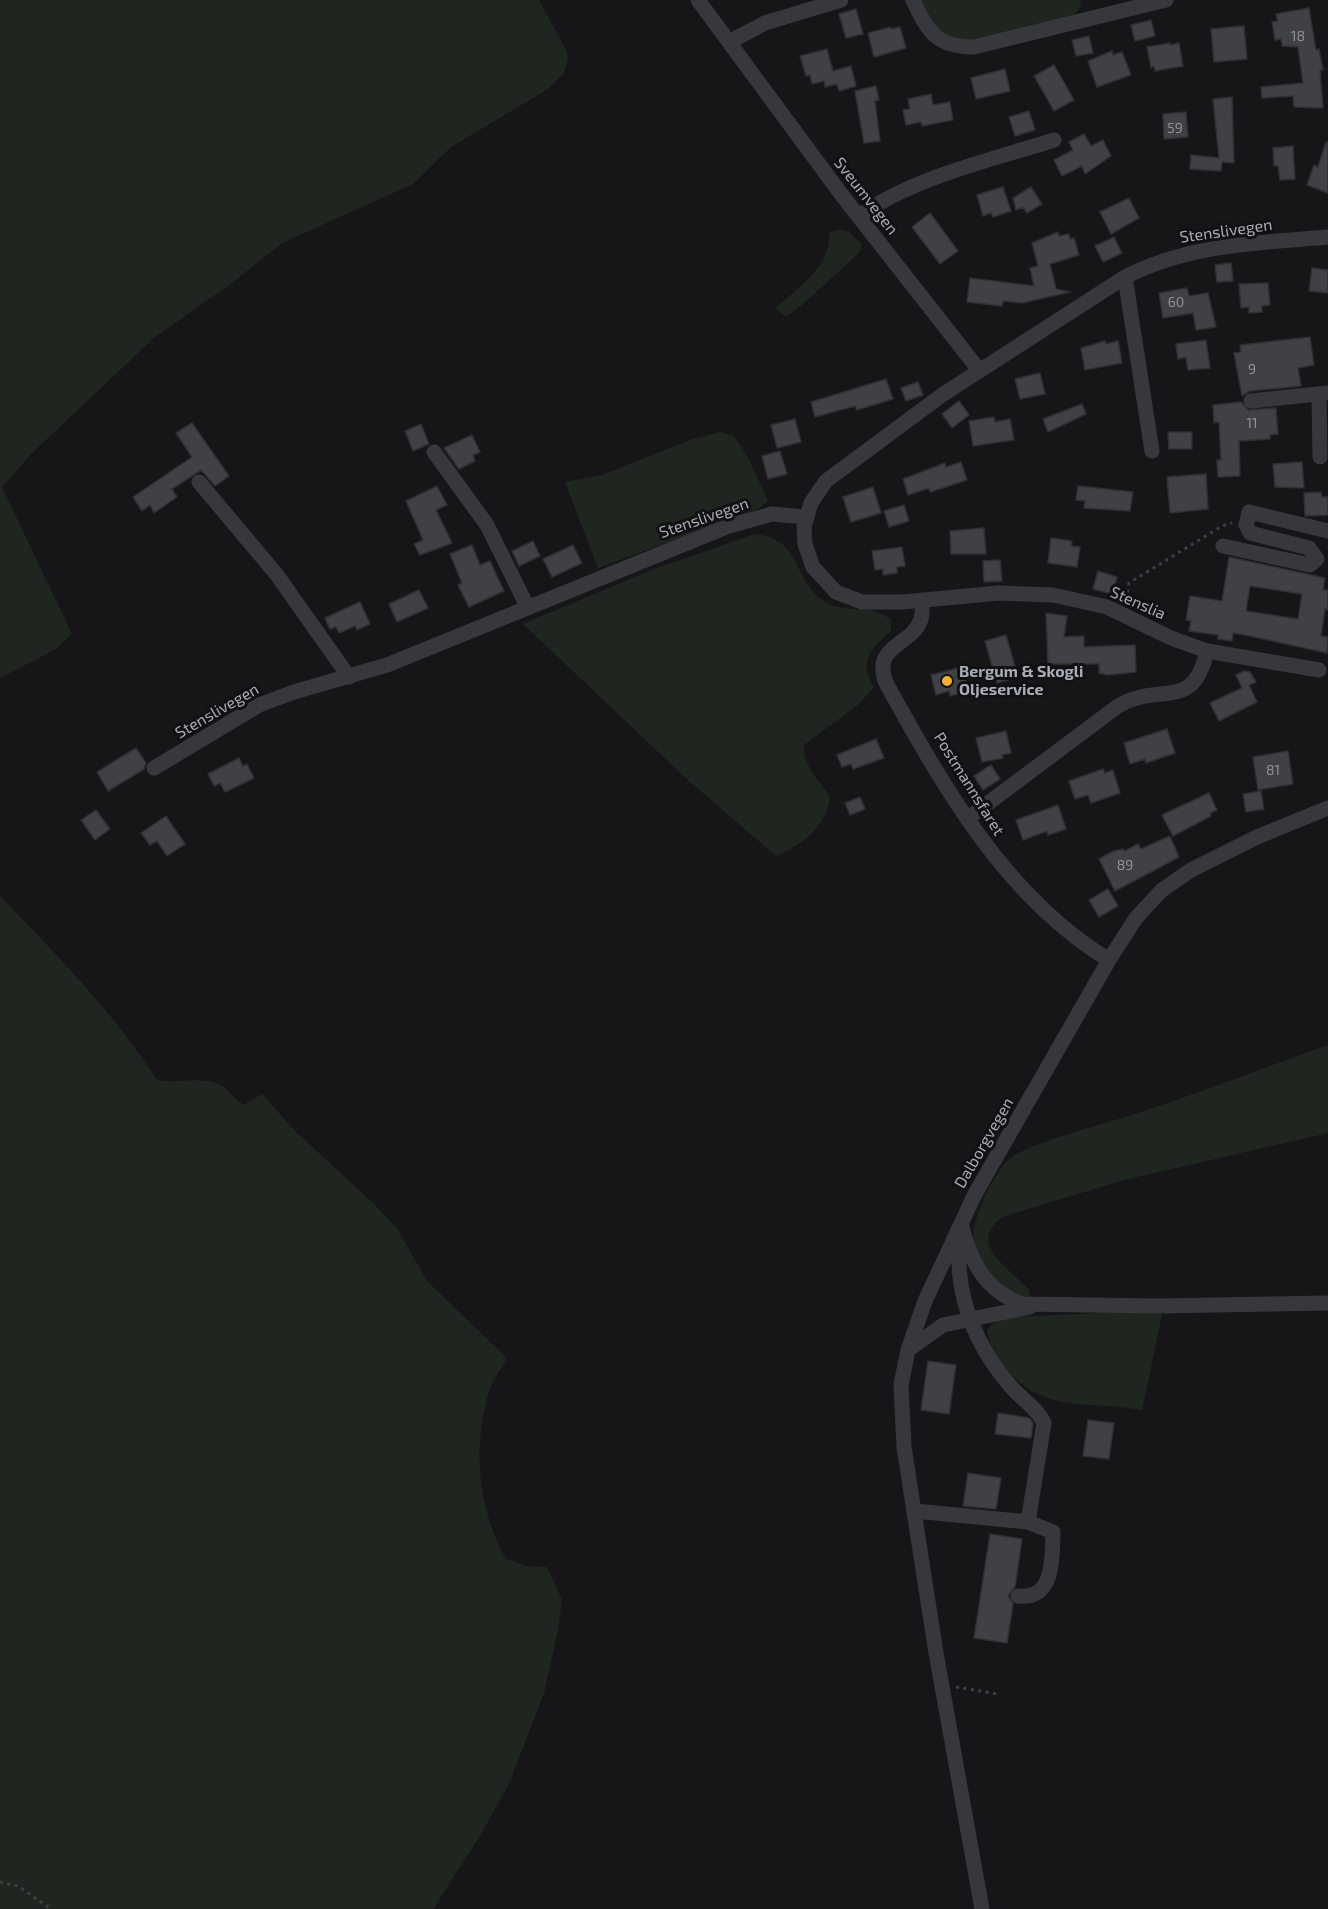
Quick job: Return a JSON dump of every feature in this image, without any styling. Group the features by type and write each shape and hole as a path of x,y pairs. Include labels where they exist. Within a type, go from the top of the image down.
{"street":[{"name":"Sveumvegen","path":"698,0 859,217 979,370"},
{"path":"729,42 765,23 841,0"},
{"path":"913,0 931,32 943,42 955,47 974,47 1166,0"},
{"path":"859,217 879,202 905,190 1054,140"},
{"name":"Stenslivegen","path":"154,768 259,705 405,658 527,606 729,526 772,514 806,517 815,496 835,473 979,370 1125,277 1158,261 1189,252 1328,237"},
{"path":"1125,277 1152,451"},
{"path":"1251,401 1323,394 1320,457"},
{"path":"434,452 487,525 527,606"},
{"path":"200,482 277,575 349,677"},
{"path":"1223,546 1310,565 1315,563 1316,555 1309,548 1256,536 1247,530 1248,516 1328,531"},
{"name":"Stenslia","path":"806,517 805,544 817,575 836,592 853,600 872,603 999,593 1040,593 1078,599 1126,614 1171,638 1207,651 1319,669"},
{"name":"Postmannsfaret","path":"922,600 922,615 919,624 888,653 882,670 890,690 967,819 1001,864 1032,898 1109,960"},
{"path":"967,819 1118,706 1142,695 1176,692 1190,687 1199,676 1207,651"},
{"name":"Dalborgvegen","path":"982,1909 901,1418 901,1385 908,1350 925,1301 987,1171 1109,960 1149,902 1191,870 1257,837 1328,808"},
{"path":"961,1224 971,1257 985,1281 1004,1296 1023,1304 1328,1303"},
{"path":"961,1224 958,1269 969,1318 990,1358 1044,1423 1028,1522"},
{"path":"908,1350 933,1330 969,1318 1036,1305"},
{"path":"915,1511 1028,1522 1053,1532 1051,1569 1044,1587 1031,1595 1018,1596"}],"path":[{"path":"1126,614 1126,588 1129,583 1222,526 1248,516"},
{"path":"943,1683 997,1694"},
{"path":"0,1882 18,1886 51,1909"}],"shaded area":[{"path":"0,0 539,0 567,52 568,59 564,73 548,89 451,147 413,184 282,243 229,285 155,337 32,453 2,487 72,634 56,649 0,678"},
{"path":"904,0 1080,0 1081,6 1068,23 975,50 922,30"},
{"path":"840,229 849,232 862,245 859,253 786,317 775,308 811,276 825,256 829,233"},
{"path":"720,432 734,436 748,457 768,501 758,509 598,568 565,482 602,475 693,439"},
{"path":"755,534 770,537 781,543 812,590 821,599 838,607 875,612 891,620 891,631 872,650 867,663 869,678 874,687 859,704 804,745 809,766 830,797 824,817 804,840 776,856 689,781 523,624 654,569"},
{"path":"0,896 103,1007 157,1080 196,1080 219,1084 244,1105 262,1094 295,1131 397,1228 427,1281 507,1358 489,1391 484,1412 480,1456 484,1499 489,1520 506,1559 526,1566 547,1567 562,1600 558,1630 544,1693 509,1784 480,1836 433,1909 0,1909"},
{"path":"1328,1045 1328,1133 1124,1180 1005,1216 993,1226 988,1236 990,1246 1004,1266 1029,1290 1030,1298 1001,1285 989,1272 975,1244 975,1225 983,1201 995,1177 1007,1161 1017,1154 1051,1140 1130,1116"},
{"path":"1144,1311 1162,1315 1142,1410 1068,1403 1035,1393 1005,1367 993,1350 987,1330 994,1322 1013,1317"}],"building":[{"path":"1309,8 1316,50 1319,49 1323,70 1320,70 1323,108 1294,107 1293,96 1262,98 1261,87 1303,83 1298,47 1282,46 1281,39 1275,40 1272,22 1278,21 1276,14"},
{"path":"856,9 863,34 846,38 839,14"},
{"path":"1151,20 1155,36 1135,41 1131,25"},
{"path":"1244,26 1247,59 1214,62 1211,29"},
{"path":"891,27 891,29 900,27 906,48 874,57 868,33"},
{"path":"1089,36 1093,53 1076,56 1072,40"},
{"path":"1170,43 1170,45 1179,43 1183,66 1155,71 1154,66 1151,68 1147,47"},
{"path":"827,49 833,71 851,66 856,86 839,91 837,84 825,87 824,81 812,84 810,75 806,76 800,56"},
{"path":"1112,51 1113,55 1122,52 1131,75 1097,87 1088,61"},
{"path":"1054,65 1074,100 1054,111 1034,76"},
{"path":"1005,69 1010,91 976,99 971,78"},
{"path":"876,86 879,100 875,101 880,141 864,143 855,91"},
{"path":"931,94 933,105 950,102 953,120 922,126 921,122 906,125 903,110 910,109 908,99"},
{"path":"1232,97 1234,163 1222,162 1221,171 1190,169 1191,155 1219,158 1213,99"},
{"path":"1029,111 1035,130 1015,136 1009,117"},
{"path":"1186,112 1188,137 1164,139 1163,114"},
{"path":"1084,134 1091,146 1103,140 1111,156 1085,174 1082,166 1062,176 1054,160 1073,150 1069,142"},
{"path":"1326,142 1328,143 1328,193 1307,185 1314,165 1318,167"},
{"path":"1293,146 1295,179 1280,180 1278,166 1274,166 1273,148"},
{"path":"1003,187 1011,211 993,217 991,213 983,216 977,195"},
{"path":"1031,187 1042,204 1027,213 1023,207 1016,210 1013,198"},
{"path":"1129,198 1139,218 1111,234 1100,212"},
{"path":"930,213 958,251 940,264 912,227"},
{"path":"1058,232 1059,236 1069,234 1070,239 1074,238 1079,255 1050,264 1056,289 1070,292 1022,303 1003,301 1002,306 967,302 970,278 1034,286 1030,268 1038,266 1032,243"},
{"path":"1114,237 1122,253 1103,262 1095,246"},
{"path":"1231,263 1233,281 1217,282 1215,265"},
{"path":"1312,268 1328,270 1328,293 1309,291"},
{"path":"1268,283 1270,305 1262,306 1262,312 1249,313 1249,307 1241,308 1239,284"},
{"path":"1187,288 1189,296 1208,293 1216,327 1196,330 1193,313 1163,318 1159,293"},
{"path":"1310,337 1314,365 1298,368 1301,386 1250,391 1242,396 1234,353 1241,352 1240,345"},
{"path":"1206,340 1210,368 1188,370 1186,357 1178,359 1176,344"},
{"path":"1105,341 1106,344 1118,341 1122,363 1085,370 1081,348"},
{"path":"1040,373 1045,394 1020,399 1015,379"},
{"path":"886,379 893,399 857,410 855,406 815,417 811,402"},
{"path":"918,382 923,395 906,401 901,388"},
{"path":"959,401 969,415 952,428 942,414"},
{"path":"1241,402 1248,410 1276,408 1278,434 1270,435 1270,439 1239,441 1240,476 1218,477 1217,460 1221,460 1219,422 1214,423 1213,405"},
{"path":"1082,404 1086,414 1048,432 1043,419"},
{"path":"994,417 995,422 1010,419 1014,440 973,446 969,421"},
{"path":"795,419 801,442 777,448 771,425"},
{"path":"192,423 229,476 215,486 201,470 172,489 177,497 154,513 150,505 142,511 133,497 192,457 176,433"},
{"path":"421,424 429,444 413,451 405,431"},
{"path":"1168,432 1192,432 1192,449 1169,449"},
{"path":"472,435 480,452 473,455 475,461 459,469 444,448"},
{"path":"780,451 787,474 768,479 762,456"},
{"path":"961,462 967,480 930,492 929,488 908,495 903,479 945,463 946,467"},
{"path":"1302,462 1304,488 1275,487 1273,464"},
{"path":"1206,474 1208,509 1170,513 1167,477"},
{"path":"437,486 447,505 436,510 452,543 420,555 414,544 423,540 406,501"},
{"path":"1078,486 1133,492 1130,511 1084,508 1085,501 1076,500"},
{"path":"873,487 881,513 851,522 843,497"},
{"path":"1321,492 1322,497 1328,497 1328,515 1305,516 1304,493"},
{"path":"904,505 909,521 889,527 884,511"},
{"path":"984,528 986,554 951,554 950,531"},
{"path":"1051,538 1072,541 1071,546 1080,547 1077,567 1048,563"},
{"path":"533,541 540,556 519,566 512,551"},
{"path":"472,545 480,565 490,561 504,591 469,607 458,585 462,583 450,554"},
{"path":"573,545 582,563 552,577 543,559"},
{"path":"902,547 905,566 897,567 897,573 883,575 883,569 875,570 872,551"},
{"path":"1229,557 1325,578 1323,590 1328,590 1328,610 1325,609 1321,636 1328,637 1327,653 1233,633 1232,641 1218,639 1218,635 1189,631 1191,621 1186,620 1190,596 1222,601","holes":["1250,586 1302,594 1298,619 1246,611"]},
{"path":"1000,560 1002,581 984,582 983,561"},
{"path":"1098,571 1117,577 1112,594 1093,589"},
{"path":"419,590 428,608 397,622 389,604"},
{"path":"360,602 370,624 357,630 355,626 339,633 336,627 330,629 325,618"},
{"path":"1046,613 1067,616 1064,637 1084,636 1084,647 1135,645 1136,672 1108,675 1099,673 1099,664 1048,664"},
{"path":"1006,635 1018,677 997,683 985,641"},
{"path":"962,667 969,691 950,696 949,691 936,695 931,675"},
{"path":"1244,671 1250,672 1256,682 1249,685 1257,702 1219,721 1210,703 1242,688 1236,675"},
{"path":"1167,729 1175,753 1146,763 1145,759 1130,764 1124,743"},
{"path":"1006,731 1011,753 1002,755 1003,758 982,762 976,738"},
{"path":"876,739 884,758 853,769 851,764 842,767 837,755"},
{"path":"136,748 146,763 144,769 108,791 97,772"},
{"path":"1288,751 1293,784 1258,790 1253,757"},
{"path":"239,758 243,766 247,764 254,778 225,792 220,783 214,786 208,774"},
{"path":"991,765 1000,779 983,790 974,776"},
{"path":"1103,769 1105,773 1113,770 1120,793 1091,803 1088,795 1075,799 1069,781"},
{"path":"1261,791 1264,809 1246,812 1243,794"},
{"path":"1209,793 1217,810 1210,813 1211,816 1173,836 1162,815"},
{"path":"860,797 865,809 850,815 845,803"},
{"path":"1058,805 1066,829 1048,835 1047,831 1023,840 1016,820"},
{"path":"96,810 110,829 95,840 81,820"},
{"path":"166,816 185,844 167,856 157,841 150,845 141,833"},
{"path":"1170,836 1179,857 1115,891 1099,859 1114,851 1123,849 1125,851 1138,844 1141,849"},
{"path":"1108,889 1118,906 1099,917 1089,900"},
{"path":"928,1361 956,1365 949,1414 921,1410"},
{"path":"998,1413 1029,1418 1033,1423 1031,1438 995,1434"},
{"path":"1088,1420 1114,1423 1109,1459 1083,1456"},
{"path":"968,1473 1001,1478 996,1509 963,1506"},
{"path":"990,1534 1022,1539 1015,1587 1008,1596 1013,1604 1007,1643 974,1638"}],"place":[{"name":"Bergum & Skogli Oljeservice","path":"947,681"}]}
